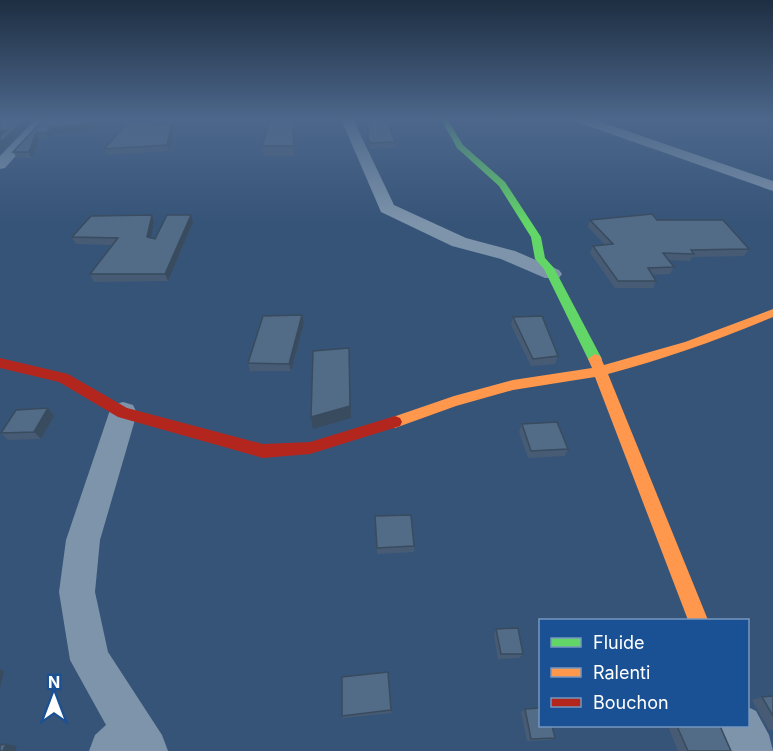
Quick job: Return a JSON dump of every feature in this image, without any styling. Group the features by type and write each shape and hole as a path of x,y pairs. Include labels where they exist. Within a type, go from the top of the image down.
{"street":[{"path":"363,154 387,208 459,242 508,255 552,274"},
{"path":"469,154 502,184 536,237 540,259 552,274 601,371 697,619"},
{"path":"681,154 773,186"},
{"path":"0,363 63,378 123,413 263,451 310,448 378,428 455,400 515,384 601,371 672,353 720,336 773,313"},
{"path":"123,413 83,540 77,592 90,660 130,743"},
{"path":"741,727 753,751"}],"building":[{"path":"652,214 657,220 723,220 749,249 691,250 694,254 663,253 674,267 648,268 656,281 618,281 593,246 613,244 590,220"},
{"path":"152,215 147,237 155,239 167,215 191,215 165,274 90,274 118,238 72,237 91,216"},
{"path":"302,315 289,364 248,363 263,316"},
{"path":"542,316 558,356 533,359 513,317"},
{"path":"349,348 350,406 311,417 313,351"},
{"path":"48,408 34,432 1,433 16,410"},
{"path":"557,422 568,449 531,451 522,424"},
{"path":"411,515 414,546 377,548 375,516"},
{"path":"518,628 523,654 501,654 496,629"},
{"path":"388,672 391,710 342,716 342,677"},
{"path":"773,696 773,716 762,697"},
{"path":"539,708 539,727 552,727 555,738 531,739 525,709"},
{"path":"677,727 720,727 731,751 688,751"},
{"path":"6,744 3,751 0,751 0,745"}],"traffic: fast":[{"path":"469,154 502,184 536,237 540,259 549,268 595,359"}],"traffic: slow":[{"path":"395,422 424,411 513,385 593,372 647,359 710,338 773,313"},
{"path":"595,359 698,619"}],"traffic: jam":[{"path":"0,363 63,378 123,413 263,451 310,448 395,422"}]}
